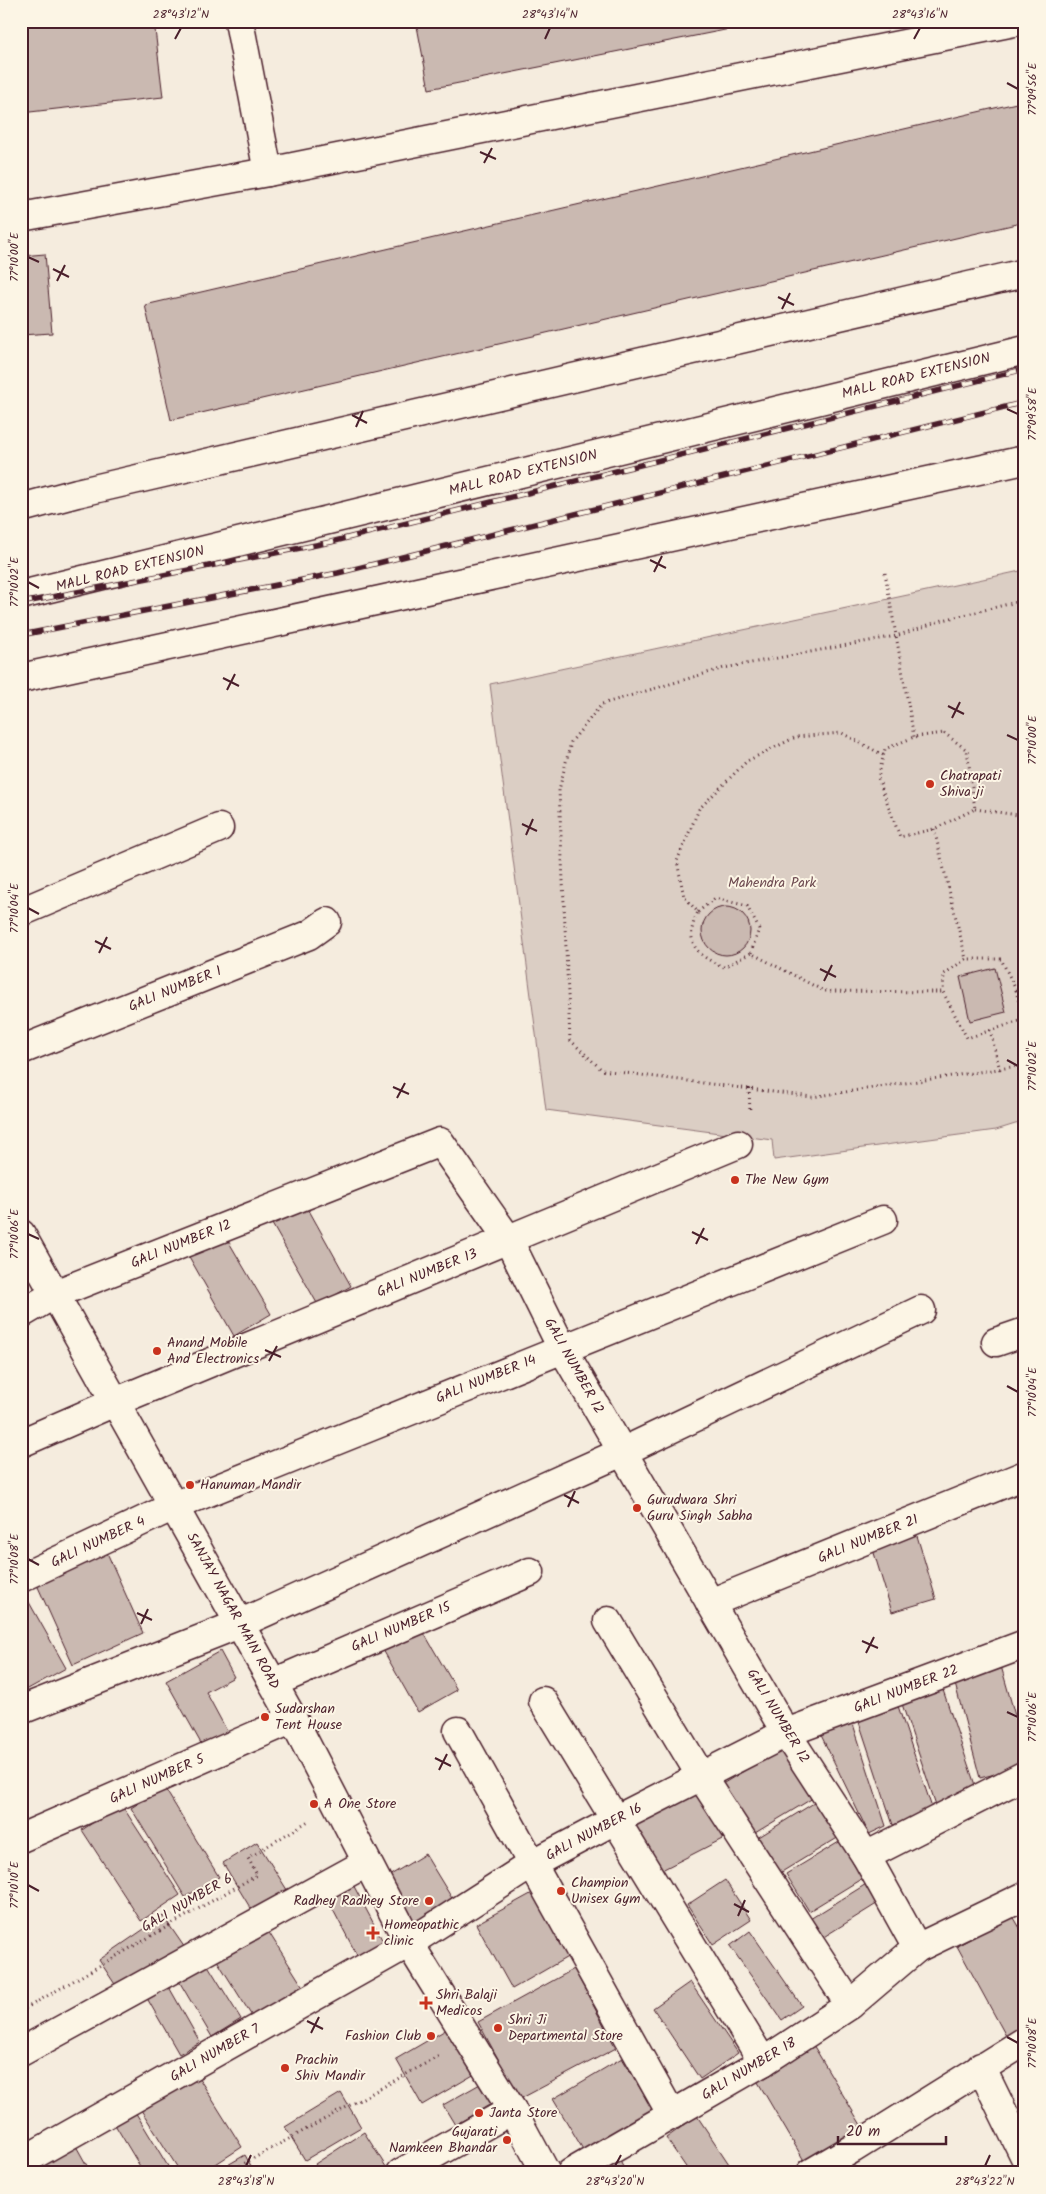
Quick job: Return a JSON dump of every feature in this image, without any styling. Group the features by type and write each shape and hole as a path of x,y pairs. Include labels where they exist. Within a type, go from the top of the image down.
{"street":[{"path":"238,21 268,172"},
{"path":"21,217 268,172 1019,21"},
{"path":"21,508 77,493 1025,273"},
{"name":"MALL ROAD EXTENSION","path":"21,595 1025,350"},
{"path":"21,678 1025,460"},
{"path":"21,912 219,828"},
{"name":"GALI NUMBER 1","path":"21,1050 309,935 327,922"},
{"name":"GALI NUMBER 12","path":"55,1294 440,1142 508,1239 562,1348 786,1733 866,1856 917,1948"},
{"name":"GALI NUMBER 13","path":"21,1443 115,1402 738,1144"},
{"name":"GALI NUMBER 14","path":"174,1506 883,1220"},
{"name":"SANJAY NAGAR MAIN ROAD","path":"21,1234 293,1719 409,1943 512,2110 546,2173"},
{"path":"21,1314 55,1294"},
{"path":"21,1710 240,1624 622,1452 921,1310"},
{"path":"996,1342 1025,1332"},
{"name":"GALI NUMBER 21","path":"710,1603 1025,1475"},
{"name":"GALI NUMBER 4","path":"21,1578 174,1506"},
{"name":"GALI NUMBER 15","path":"273,1683 530,1572"},
{"path":"608,1621 701,1776 850,2005"},
{"name":"GALI NUMBER 22","path":"786,1733 1025,1644"},
{"path":"543,1701 763,2062"},
{"name":"GALI NUMBER 5","path":"21,1838 293,1719"},
{"path":"458,1731 672,2115"},
{"name":"GALI NUMBER 16","path":"409,1943 532,1864 786,1733"},
{"path":"866,1856 1025,1775"},
{"path":"21,2052 366,1863"},
{"name":"GALI NUMBER 18","path":"570,2173 763,2062 850,2005 917,1948 1025,1896"},
{"name":"GALI NUMBER 7","path":"21,2162 409,1943"},
{"path":"818,2171 1025,2040"},
{"path":"990,2061 1025,2157"},
{"path":"401,2173 512,2110"}],"path":[{"path":"885,574 914,737"},
{"path":"1025,600 943,620 896,636 724,668 602,704 571,742 559,790 570,1040 602,1070 812,1096 1025,1065"},
{"path":"698,912 684,897 677,861 700,809 747,761 796,737 842,733 883,755"},
{"path":"974,809 967,750 944,733 914,737 885,749 878,778 900,837 934,829 974,809 1025,816"},
{"path":"934,829 966,959"},
{"path":"715,898 747,906 758,929 751,953 724,967 706,960 693,944 691,925 698,912 715,898"},
{"path":"751,953 824,991 943,992"},
{"path":"966,959 1001,959 1016,990 1023,1020 968,1038 943,992 944,974 966,959"},
{"path":"1016,990 1025,982"},
{"path":"990,1030 1000,1070"},
{"name":"GALI NUMBER 6","path":"21,2011 257,1875 248,1858 336,1804"},
{"path":"227,2173 468,2040"}],"green space":[{"name":"Mahendra Park","path":"1025,570 1025,1121 996,1130 774,1160 772,1140 546,1110 490,684"}],"building":[{"path":"21,21 154,21 163,97 21,113"},
{"path":"416,21 770,21 429,89"},
{"path":"1025,101 1025,222 171,420 145,305"},
{"path":"45,254 52,333 21,335 21,256"},
{"path":"726,907 735,909 743,914 748,922 750,931 748,940 743,948 735,953 726,955 717,953 709,948 704,940 702,931 704,922 709,914 717,909"},
{"path":"995,968 1006,1012 970,1021 960,977"},
{"path":"306,1205 351,1286 318,1305 272,1224"},
{"path":"223,1232 271,1314 234,1336 187,1253"},
{"path":"915,1529 936,1599 892,1612 871,1543"},
{"path":"104,1546 143,1633 73,1665 34,1578"},
{"path":"21,1588 66,1668 26,1690 21,1680"},
{"path":"420,1626 457,1690 418,1712 382,1648"},
{"path":"220,1651 234,1677 206,1692 228,1733 203,1747 166,1681"},
{"path":"1001,1666 1025,1751 1025,1766 980,1778 954,1680"},
{"path":"943,1690 978,1794 937,1808 902,1704"},
{"path":"898,1706 933,1811 893,1825 858,1719"},
{"path":"852,1721 886,1826 869,1834 819,1731"},
{"path":"787,1745 818,1795 750,1836 719,1786"},
{"path":"164,1787 219,1877 185,1897 131,1808"},
{"path":"703,1789 728,1836 658,1872 634,1826"},
{"path":"1025,1794 1025,1816 1017,1797"},
{"path":"822,1798 844,1834 775,1876 754,1840"},
{"path":"121,1804 180,1895 141,1921 82,1830"},
{"path":"844,1839 866,1876 809,1911 786,1874"},
{"path":"257,1842 289,1893 254,1914 223,1863"},
{"path":"425,1854 453,1900 412,1925 384,1879"},
{"path":"348,1875 386,1947 360,1961 322,1889"},
{"path":"725,1880 751,1920 713,1945 687,1905"},
{"path":"871,1881 883,1900 822,1938 810,1919"},
{"path":"536,1891 571,1955 512,1989 476,1924"},
{"path":"163,1916 187,1951 122,1995 99,1960"},
{"path":"1013,1916 1025,1937 1025,2026 1006,2036 957,1946"},
{"path":"263,1923 305,1990 255,2021 213,1954"},
{"path":"750,1931 802,2006 782,2020 730,1946"},
{"path":"201,1954 241,2019 212,2037 173,1971"},
{"path":"574,1969 616,2048 520,2099 478,2022"},
{"path":"165,1980 200,2042 179,2054 144,1993"},
{"path":"690,1982 738,2053 700,2079 653,2008"},
{"path":"449,2028 475,2074 422,2105 396,2059"},
{"path":"809,2038 867,2135 809,2169 752,2072"},
{"path":"622,2058 653,2110 584,2151 553,2099"},
{"path":"197,2075 242,2147 202,2173 181,2173 141,2110"},
{"path":"480,2084 491,2104 455,2125 443,2105"},
{"path":"341,2093 361,2127 305,2160 285,2127"},
{"path":"134,2110 172,2173 144,2173 114,2123"},
{"path":"697,2116 735,2173 690,2173 666,2138"},
{"path":"364,2132 388,2170 382,2173 321,2173 315,2164"},
{"path":"76,2146 91,2173 46,2173 42,2165"},
{"path":"245,2155 255,2173 229,2173 226,2166"},
{"path":"617,2155 626,2173 583,2173"}],"railway":[{"path":"21,603 331,542 1025,369"},
{"path":"21,635 338,573 1025,402"}],"place":[{"name":"Chatrapati Shiva ji","path":"930,784"},
{"name":"The New Gym","path":"735,1180"},
{"name":"Anand Mobile And Electronics","path":"157,1351"},
{"name":"Hanuman Mandir","path":"190,1485"},
{"name":"Gurudwara Shri Guru Singh Sabha","path":"637,1508"},
{"name":"Sudarshan Tent House","path":"265,1717"},
{"name":"A One Store","path":"314,1804"},
{"name":"Champion Unisex Gym","path":"561,1891"},
{"name":"Radhey Radhey Store","path":"429,1901"},
{"name":"Homeopathic clinic","path":"373,1933"},
{"name":"Shri Balaji Medicos","path":"426,2003"},
{"name":"Shri Ji Departmental Store","path":"498,2028"},
{"name":"Fashion Club","path":"431,2036"},
{"name":"Prachin Shiv Mandir","path":"285,2068"},
{"name":"Janta Store","path":"479,2113"},
{"name":"Gujarati Namkeen Bhandar","path":"507,2140"}]}
